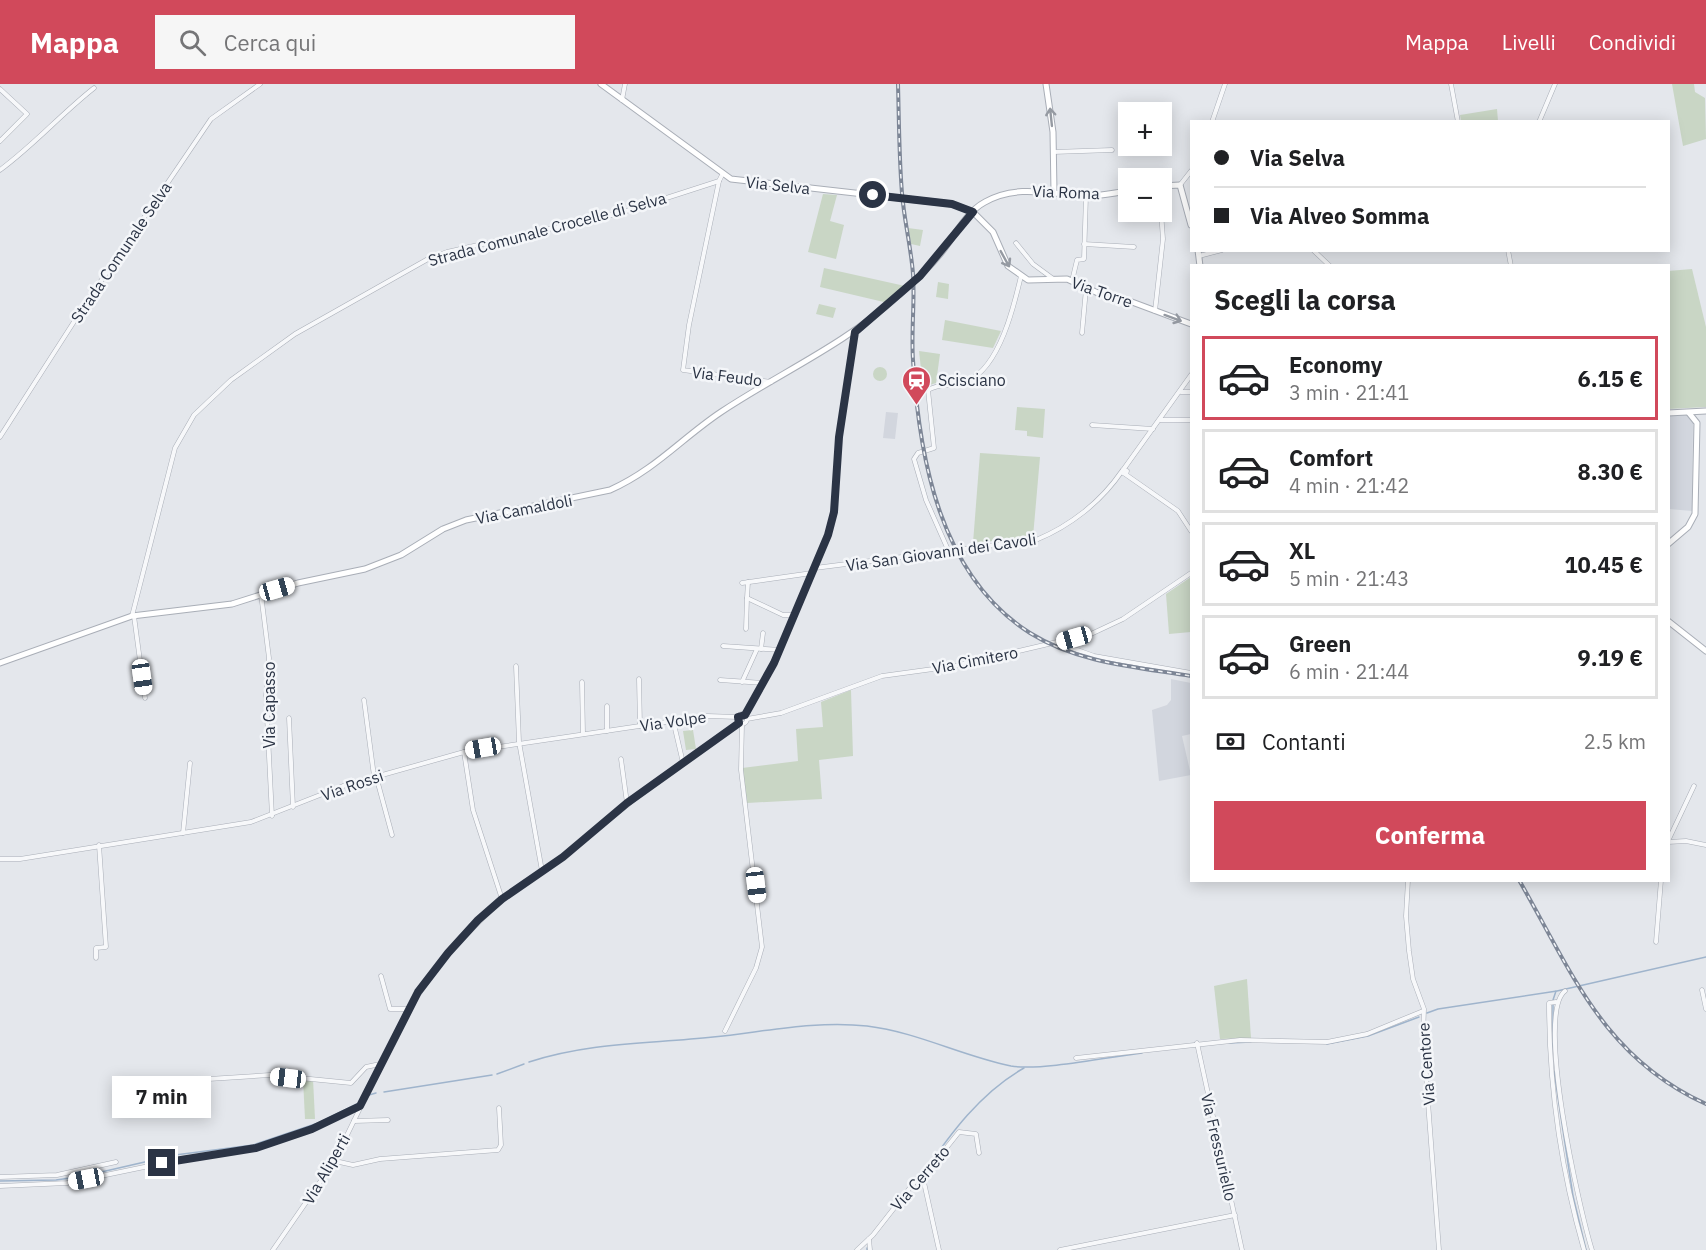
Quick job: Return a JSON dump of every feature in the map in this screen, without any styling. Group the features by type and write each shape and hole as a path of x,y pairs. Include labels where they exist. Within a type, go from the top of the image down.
{"street":[{"name":"Strada Comunale Selva","path":"0,436 86,303 211,119 260,84"},
{"name":"Via Selva","path":"601,84 721,178 952,204 973,212"},
{"path":"622,100 625,84"},
{"path":"1046,84 1053,152 1054,192"},
{"path":"1213,120 1225,84"},
{"path":"1451,84 1458,120"},
{"path":"1540,120 1555,84"},
{"path":"0,170 30,147 59,116 94,88"},
{"path":"0,89 27,114 0,141"},
{"path":"1053,152 1112,150"},
{"path":"1172,185 1180,185 1190,172"},
{"name":"Via Feudo","path":"721,178 689,325 683,370 772,383"},
{"name":"Strada Comunale Crocelle di Selva","path":"133,616 175,448 194,415 231,380 315,322 428,259 544,229 620,213 721,178"},
{"path":"1180,185 1190,221"},
{"name":"Via Roma","path":"973,212 985,201 1008,194 1036,190 1086,196 1118,191"},
{"path":"1072,281 1077,260 1084,259 1086,196"},
{"path":"949,552 926,500 914,459 918,453 934,448 928,393 930,388 967,381 983,370 1013,312 1021,276 1008,266 993,232 973,212"},
{"name":"Via Camaldoli","path":"0,663 133,616 232,604 261,594 375,566 401,555 443,529 466,520 610,490 642,474 719,413 855,332 920,276 973,212"},
{"path":"1155,311 1163,239 1162,222"},
{"path":"1016,243 1033,264 1053,279"},
{"path":"1084,244 1134,247"},
{"path":"1315,252 1328,264"},
{"name":"Via Torre","path":"1021,276 1032,281 1053,279 1072,281 1086,289 1190,324"},
{"path":"1082,333 1086,289"},
{"name":"Via Aliperti","path":"273,1250 335,1161 408,1009 448,953 502,899 542,871 627,803 740,724 746,717 780,650 814,571 834,512 839,437 855,332"},
{"name":"Via San Giovanni dei Cavoli","path":"742,583 1036,540 1060,530 1078,518 1118,478 1126,473 1129,463 1190,377"},
{"path":"1180,392 1190,392"},
{"path":"1670,413 1699,413 1695,514 1688,527 1670,542"},
{"path":"1159,420 1190,420"},
{"path":"1092,425 1153,429"},
{"path":"1126,473 1178,511 1190,529"},
{"name":"Via Cimitero","path":"738,717 781,713 882,676 956,666 1057,643 1107,628 1190,574"},
{"path":"746,629 748,582"},
{"name":"Via Capasso","path":"261,594 269,658 266,706 272,816"},
{"path":"747,598 783,615 795,615"},
{"path":"133,616 145,698"},
{"path":"1670,623 1706,651"},
{"path":"742,682 759,649 762,633"},
{"path":"1057,643 1094,656 1190,673"},
{"path":"723,645 780,650"},
{"path":"516,666 519,742 542,871"},
{"path":"639,679 640,726"},
{"path":"720,680 763,683"},
{"path":"582,682 583,734"},
{"path":"364,700 375,776 392,835"},
{"path":"607,706 607,730"},
{"name":"Via Volpe","path":"607,730 707,716 738,717"},
{"path":"724,1030 756,968 762,947 741,770 738,717"},
{"path":"289,718 293,807"},
{"path":"673,720 683,763"},
{"name":"Via Rossi","path":"0,859 20,859 99,845 229,827 272,816 375,776 464,752 607,730"},
{"path":"464,752 473,810 502,899"},
{"path":"621,759 627,803"},
{"path":"183,833 190,763"},
{"path":"1670,838 1694,786"},
{"path":"1670,842 1686,841 1706,845"},
{"path":"96,958 96,948 106,946 99,845"},
{"name":"Via Centore","path":"1408,882 1406,916 1409,951 1413,979 1424,1011 1422,1017 1439,1250"},
{"path":"1656,942 1661,882"},
{"path":"381,976 390,1009 408,1009"},
{"path":"1702,990 1706,1009"},
{"path":"1565,991 1557,1002 1556,1063 1576,1193 1592,1250"},
{"path":"1557,1002 1549,1004 1551,1077 1566,1179 1584,1250"},
{"path":"1076,1059 1197,1043 1277,1039 1327,1042 1367,1034 1403,1022 1424,1011"},
{"name":"Via Fressuriello","path":"1197,1043 1214,1130 1242,1250"},
{"path":"177,1081 270,1075 351,1083 366,1067 380,1064"},
{"path":"0,1186 67,1183 178,1160 241,1151 298,1134 360,1106"},
{"path":"335,1161 353,1165 380,1159 498,1150 501,1146 499,1108"},
{"path":"354,1121 388,1120"},
{"name":"Via Cerreto","path":"857,1250 920,1175 923,1177 959,1132 976,1134 979,1153"},
{"path":"0,1178 57,1175 116,1162"},
{"path":"923,1177 939,1250"},
{"path":"1060,1250 1235,1215"},
{"path":"869,1238 870,1250"}],"shaded area":[{"path":"886,412 898,413 895,439 883,438"},
{"path":"1688,414 1693,423 1692,511 1670,509 1670,416"},
{"path":"1171,679 1190,683 1190,734 1182,736 1190,775 1159,781 1152,710 1167,705 1171,700"}],"green space":[{"path":"1672,84 1694,84 1695,92 1705,98 1706,139 1683,146"},
{"path":"1497,109 1498,120 1461,120 1460,115"},
{"path":"823,194 837,195 830,221 844,225 836,259 808,252"},
{"path":"908,228 923,230 920,246 911,244"},
{"path":"824,268 905,286 888,303 820,287"},
{"path":"1692,269 1706,327 1706,407 1670,409 1670,271"},
{"path":"938,282 949,284 948,299 936,297"},
{"path":"819,304 836,308 833,318 816,314"},
{"path":"945,320 1001,331 993,348 942,340"},
{"path":"919,351 940,354 936,383 923,387"},
{"path":"880,367 885,369 887,374 885,379 880,381 875,379 873,374 875,369"},
{"path":"1017,407 1045,409 1043,438 1027,436 1027,431 1015,430"},
{"path":"980,453 1040,457 1033,537 973,543"},
{"path":"1190,578 1190,632 1169,634 1166,594"},
{"path":"851,690 853,756 819,760 822,799 747,803 742,768 798,761 796,729 823,727 821,702"},
{"path":"693,730 696,749 686,750 683,731"},
{"path":"1247,979 1251,1038 1220,1039 1214,986"},
{"path":"303,1079 313,1079 315,1119 305,1119"}],"waterway":[{"path":"1427,1013 1438,1009 1557,991 1706,957"},
{"path":"1553,1000 1556,991"},
{"path":"1553,1005 1553,1054"},
{"path":"1327,1044 1368,1036 1419,1017"},
{"path":"529,1062 552,1055 598,1047 828,1024 867,1026 904,1033 1011,1066 1039,1067 1142,1053"},
{"path":"1229,1043 1251,1042"},
{"path":"497,1074 524,1064"},
{"path":"923,1174 955,1129 980,1102 1008,1078 1024,1068"},
{"path":"1554,1071 1573,1196 1586,1250"},
{"path":"384,1092 492,1075"},
{"path":"369,1095 376,1093"},
{"path":"0,1181 56,1180 84,1176 175,1155 253,1145 318,1123 359,1103"}],"railway":[{"path":"898,84 902,193 913,274 913,349 916,398 929,474 940,512 955,547 975,580 999,609 1030,633 1048,643 1108,662 1190,676"},
{"path":"1520,882 1574,979 1616,1037 1641,1062 1671,1085 1706,1104"}],"place":[{"name":"Scisciano","path":"917,406"}],"route":[{"path":"162,1163 256,1148 312,1129 360,1106 418,992 448,953 478,920 502,899 563,857 627,803 739,723 738,717 745,715 774,663 828,535 834,512 837,454 855,332 929,267 973,212 952,204 873,195"}]}
